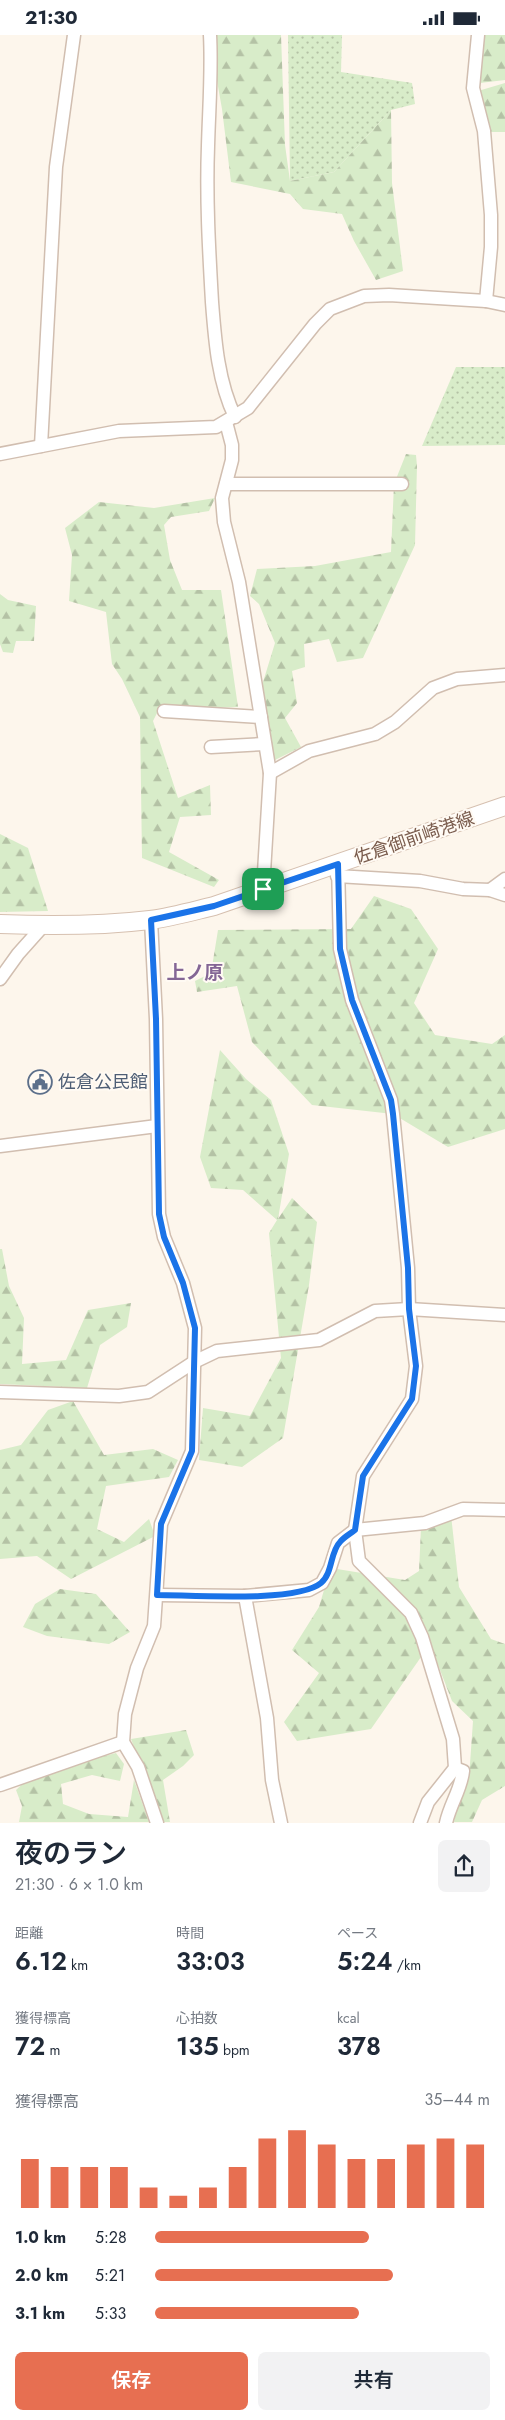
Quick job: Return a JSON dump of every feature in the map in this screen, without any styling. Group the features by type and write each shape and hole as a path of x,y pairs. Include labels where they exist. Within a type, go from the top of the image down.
{"main road":[{"name":"佐倉御前崎港線","path":"0,924 43,926 97,925 151,920 214,906 263,889 338,870 505,806"}],"street":[{"path":"41,446 56,167 74,35"},
{"path":"210,35 209,256 215,340 230,420 232,445 232,460 222,498 224,522 239,582 270,773 263,889"},
{"path":"478,35 473,87 484,131 491,215 491,247 486,301"},
{"path":"0,454 120,431 216,427 248,408 315,324 330,309 364,296 380,295 486,301 505,305"},
{"path":"226,484 402,484"},
{"path":"270,773 309,751 375,734 395,722 433,688 456,679 505,675"},
{"path":"164,711 261,717"},
{"path":"211,747 265,745"},
{"path":"420,1823 428,1802 455,1768 453,1739 422,1637 411,1613 359,1561 355,1530 363,1476 412,1399 416,1366 409,1309 408,1268 391,1100 352,1000 342,957 338,870 463,889 490,890 505,895"},
{"path":"490,890 505,879"},
{"path":"151,920 159,1214 164,1237 183,1283 195,1328 192,1451 161,1524 154,1626 137,1668 125,1714 123,1742 138,1767 157,1823"},
{"path":"0,979 18,954 43,926"},
{"path":"0,1146 158,1126"},
{"path":"0,1392 119,1396 148,1392 194,1362 217,1351 319,1340 376,1311 409,1309 505,1315"},
{"path":"157,1595 245,1596 309,1591 322,1583 330,1568 338,1543 355,1530 425,1523 463,1509 505,1509"},
{"path":"245,1596 267,1717 272,1780 281,1823"},
{"path":"0,1785 123,1742"},
{"path":"446,1823 448,1811 462,1784 463,1771 455,1768"}],"green space":[{"path":"211,35 281,35 285,145 290,181 334,172 391,110 392,183 403,271 376,280 354,241 342,214 303,209 290,194 231,182 222,109 211,47"},
{"path":"288,35 342,35 341,72 412,83 415,104 391,110 334,172 290,181"},
{"path":"478,35 505,35 505,80 480,83 478,77"},
{"path":"505,83 505,132 486,132 478,91"},
{"path":"456,367 505,367 505,445 422,446"},
{"path":"406,454 416,455 415,545 363,658 337,662 329,639 304,644 305,667 292,671 297,703 285,718 301,747 271,762 259,695 275,643 259,604 250,596 257,569 315,566 391,552 394,484"},
{"path":"215,498 209,511 171,517 164,525 170,560 182,590 221,590 238,707 159,709 153,721 178,798 210,785 211,815 180,817 169,852 219,880 214,887 142,858 140,717 122,679 112,664 106,612 69,601 72,555 65,528 99,502 154,508"},
{"path":"0,594 8,600 36,606 34,641 16,641 13,653 3,652 0,644"},
{"path":"0,834 28,848 48,911 0,912"},
{"path":"374,896 411,909 438,949 414,1003 435,1035 492,1044 505,1035 505,1129 448,1147 393,1114 312,1105 252,1042 237,986 197,992 195,981 211,973 218,930 351,929"},
{"path":"220,1050 246,1079 271,1100 289,1154 278,1219 292,1198 317,1222 309,1285 283,1438 242,1467 199,1460 203,1408 250,1416 281,1358 269,1233 277,1220 243,1190 211,1188 200,1157"},
{"path":"0,1249 2,1249 9,1286 24,1318 22,1364 66,1360 88,1310 131,1303 127,1327 100,1345 87,1388 0,1384"},
{"path":"73,1401 104,1455 153,1449 178,1460 169,1477 106,1486 97,1529 124,1542 149,1519 155,1536 71,1579 37,1556 0,1559 0,1450 21,1445 48,1410"},
{"path":"451,1515 459,1587 491,1639 505,1644 505,1786 482,1800 472,1822 454,1822 462,1784 469,1778 473,1721 452,1701 430,1644 371,1729 297,1741 284,1722 319,1673 292,1650 319,1607 324,1590 337,1569 405,1580 419,1571 421,1527"},
{"path":"60,1589 96,1594 130,1632 109,1644 47,1636 23,1627 35,1604"},
{"path":"186,1730 194,1755 183,1766 163,1780 170,1822 163,1822 131,1739"},
{"path":"116,1753 124,1764 120,1781 92,1775 61,1784 63,1804 89,1814 128,1817 134,1780 149,1822 19,1822 22,1806 16,1790 33,1774"}],"place":[{"name":"佐倉公民館","path":"40,1082"}],"district":[{"name":"上ノ原","path":"195,972"}],"route":[{"path":"338,864 340,949 352,1000 391,1100 393,1114 408,1268 409,1309 416,1366 412,1399 363,1476 355,1530 338,1543 330,1568 322,1583 309,1591 245,1596 157,1595 161,1524 192,1451 194,1436 195,1328 183,1283 164,1237 159,1214 156,1019 151,920 214,906 263,889 338,864"}]}
